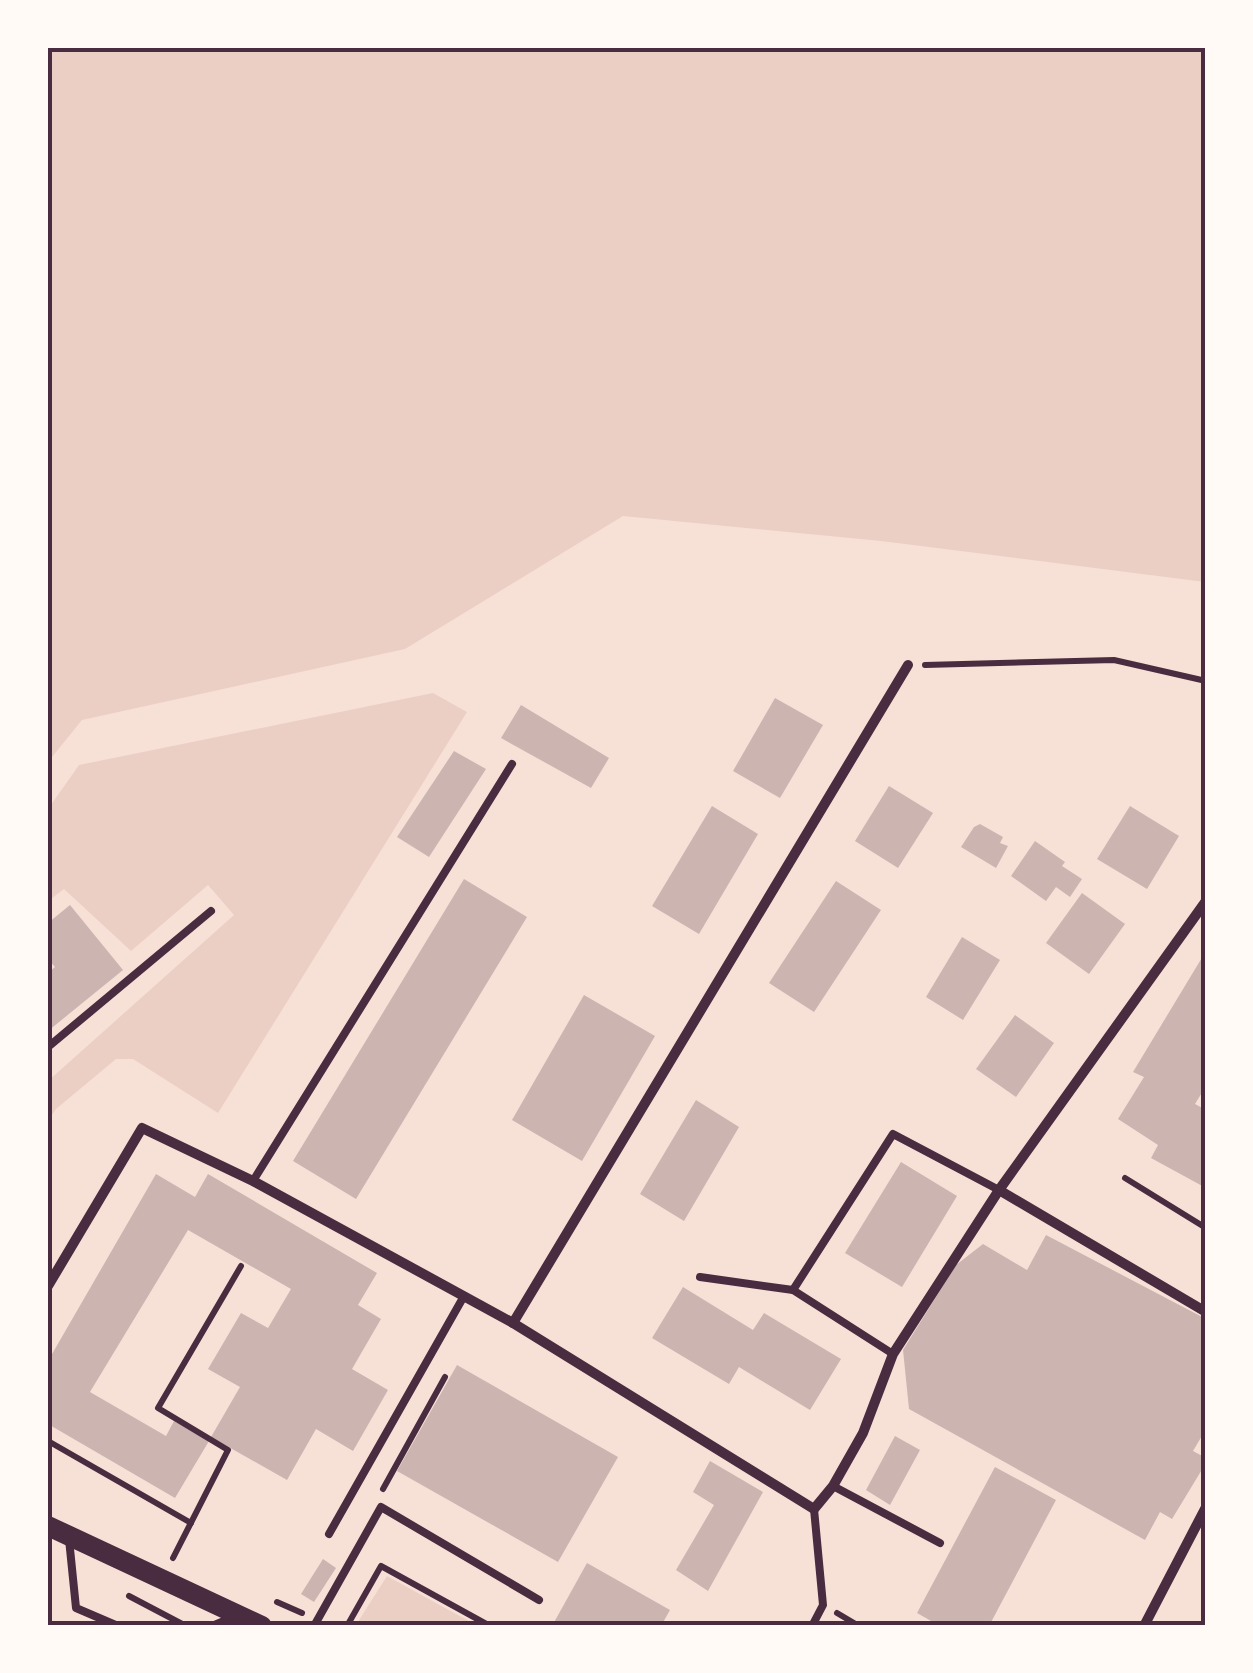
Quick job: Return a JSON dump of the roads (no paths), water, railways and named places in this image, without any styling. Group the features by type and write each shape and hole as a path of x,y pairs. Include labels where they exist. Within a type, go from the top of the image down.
{"main road":[{"path":"48,1526 262,1626"}],"street":[{"path":"513,1323 908,665"},
{"path":"48,1286 142,1128 253,1180 513,1323 814,1509 833,1486 862,1433 893,1354 999,1190 1206,901"},
{"path":"999,1190 1206,1312"},
{"path":"1144,1626 1206,1508"}],"lane":[{"path":"253,1180 512,764"},
{"path":"48,1047 211,911"},
{"path":"793,1290 893,1134 999,1190"},
{"path":"700,1276 793,1290 893,1354"},
{"path":"328,1534 464,1296"},
{"path":"833,1486 940,1543"},
{"path":"314,1626 381,1507 540,1600"},
{"path":"812,1626 823,1605 814,1509"},
{"path":"69,1538 76,1608 118,1626"},
{"path":"212,1626 238,1614"}]}
